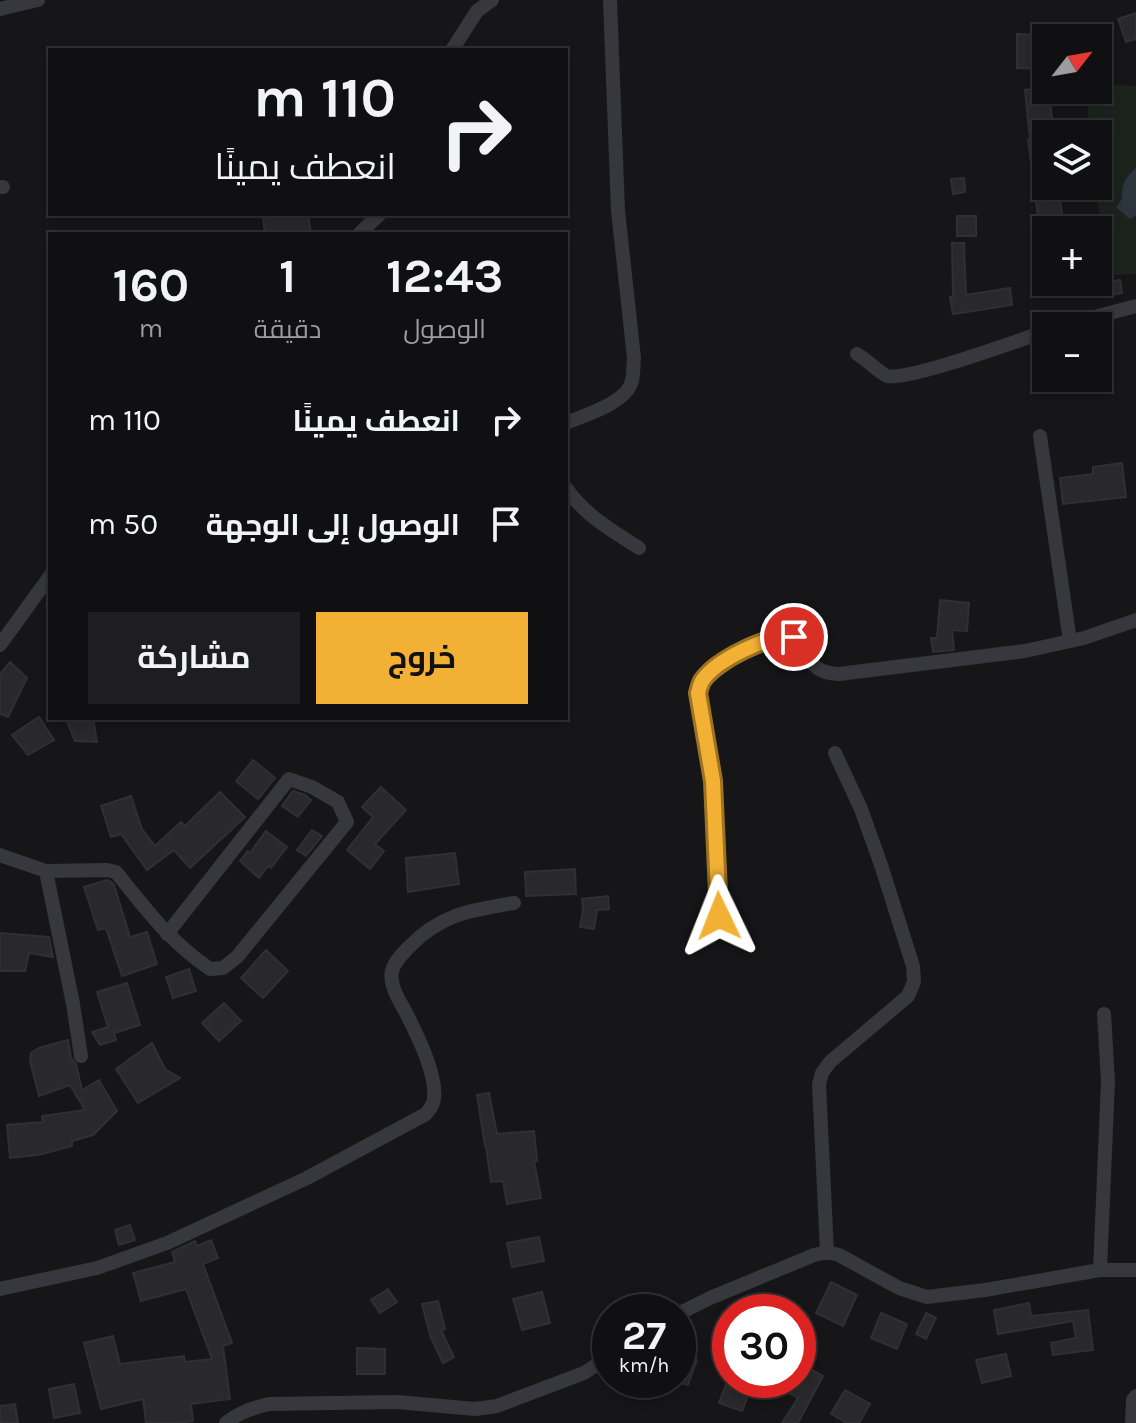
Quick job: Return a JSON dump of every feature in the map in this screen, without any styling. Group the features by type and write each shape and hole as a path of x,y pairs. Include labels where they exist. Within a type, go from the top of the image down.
{"street":[{"path":"0,9 38,0"},
{"path":"453,48 477,11 492,0"},
{"path":"568,422 626,394 633,382 634,358 618,211 610,0"},
{"path":"361,232 378,216"},
{"path":"1112,312 1136,306"},
{"path":"857,354 886,376 901,376 1032,336"},
{"path":"1040,436 1070,641"},
{"path":"568,491 575,502 639,548"},
{"path":"0,645 48,579"},
{"path":"719,916 713,781 698,693 700,683 727,660 748,647 786,636 794,637 816,669 826,674 839,674 1025,651 1070,641 1136,620"},
{"path":"827,1252 819,1084 822,1073 830,1062 908,996 914,982 913,966 881,865 861,809 835,753"},
{"path":"0,855 46,871 116,872 167,934 191,956 210,969 223,968 237,957 347,822 338,802 312,787 289,779 167,934"},
{"path":"46,871 81,1056"},
{"path":"0,1289 97,1268 167,1243 307,1178 426,1114 435,1097 433,1082 417,1035 392,981 392,969 420,935 435,924 463,912 514,903"},
{"path":"1100,1270 1108,1081 1104,1014"},
{"path":"696,1305 827,1252 850,1260 899,1288 927,1297 1100,1270 1136,1270"},
{"path":"226,1423 250,1409 269,1404 383,1402 475,1409 497,1406 592,1368"},
{"path":"1132,1423 1136,1396"}],"shaded area":[{"path":"1112,85 1136,86 1136,274 1112,275 1112,216 1100,216 1098,200 1112,200 1112,120 1089,120 1087,104 1112,104"},
{"path":"1136,168 1136,215 1130,219 1116,207 1122,199 1124,182"}],"building":[{"path":"1136,13 1136,39 1126,42 1118,19"},
{"path":"1017,34 1032,35 1032,69 1017,68"},
{"path":"1032,89 1032,104 1050,104 1052,119 1032,120 1032,171 1028,140 1025,90"},
{"path":"964,178 965,192 953,194 951,179"},
{"path":"1036,200 1060,200 1062,216 1038,216"},
{"path":"308,216 311,232 265,232 263,217"},
{"path":"957,216 976,216 976,236 957,236"},
{"path":"952,243 964,243 966,295 1010,288 1012,305 953,314 950,297 953,297"},
{"path":"1120,280 1122,293 1112,295 1112,281"},
{"path":"1122,463 1126,497 1063,504 1060,478 1093,474 1093,467"},
{"path":"940,600 969,603 967,631 952,630 954,650 933,652 931,638 937,638"},
{"path":"10,662 27,678 8,717 0,714 0,674"},
{"path":"39,717 54,740 28,755 12,735"},
{"path":"93,720 97,742 75,741 67,721"},
{"path":"253,760 275,778 258,799 236,781"},
{"path":"381,787 406,810 375,844 384,851 370,869 347,850 373,817 362,807"},
{"path":"293,791 311,800 298,817 282,806"},
{"path":"220,792 245,817 190,868 174,850 147,870 121,834 111,837 101,806 131,796 142,829 155,846 181,822 185,826"},
{"path":"312,830 322,836 306,856 297,850"},
{"path":"266,831 287,847 259,878 240,861"},
{"path":"455,853 459,884 408,892 406,858"},
{"path":"575,869 576,894 526,896 525,872"},
{"path":"107,880 114,885 130,937 147,932 157,964 122,976 106,928 98,930 84,887"},
{"path":"608,896 609,909 597,910 594,929 580,927 582,899"},
{"path":"0,933 49,937 53,957 29,953 25,971 0,971"},
{"path":"266,950 288,971 263,998 241,978"},
{"path":"189,969 196,991 173,998 166,977"},
{"path":"127,983 140,1025 114,1033 116,1040 100,1045 92,1032 108,1027 97,992"},
{"path":"224,1003 241,1021 219,1041 202,1023"},
{"path":"68,1040 82,1090 99,1080 117,1111 93,1135 72,1141 72,1146 10,1158 7,1125 43,1122 42,1116 85,1110 70,1085 39,1096 30,1061 31,1053 39,1048"},
{"path":"152,1043 165,1069 180,1078 138,1103 116,1069"},
{"path":"489,1093 497,1134 534,1131 537,1161 534,1161 541,1198 507,1204 503,1181 491,1182 477,1095"},
{"path":"130,1225 135,1240 119,1245 115,1230"},
{"path":"539,1237 544,1261 512,1267 507,1243"},
{"path":"211,1240 218,1258 203,1264 232,1343 223,1346 230,1399 191,1404 193,1421 180,1423 146,1423 143,1399 101,1409 84,1343 113,1336 120,1364 184,1356 185,1362 212,1359 186,1289 141,1301 133,1273 175,1262 172,1252 195,1241 197,1246"},
{"path":"831,1282 857,1295 843,1326 816,1313"},
{"path":"388,1289 397,1302 380,1313 371,1300"},
{"path":"542,1292 550,1323 522,1330 513,1299"},
{"path":"438,1301 445,1329 441,1330 454,1357 443,1363 431,1338 422,1304"},
{"path":"1029,1303 1031,1316 1088,1310 1093,1350 1053,1355 1051,1343 1076,1338 1073,1321 998,1334 994,1310"},
{"path":"881,1313 907,1324 897,1349 871,1338"},
{"path":"926,1313 936,1318 926,1339 916,1334"},
{"path":"357,1348 385,1349 385,1374 357,1374"},
{"path":"1006,1354 1011,1376 982,1383 976,1360"},
{"path":"816,1372 823,1376 816,1389"},
{"path":"74,1384 80,1413 54,1418 49,1389"},
{"path":"845,1390 870,1404 859,1423 847,1423 831,1414"},
{"path":"721,1398 747,1398 742,1411 719,1403"},
{"path":"798,1398 811,1398 798,1423 782,1423"},
{"path":"15,1404 18,1423 0,1423 0,1406"}],"route":[{"path":"719,916 713,781 698,693 700,683 709,673 748,647 786,636 794,637"}]}
